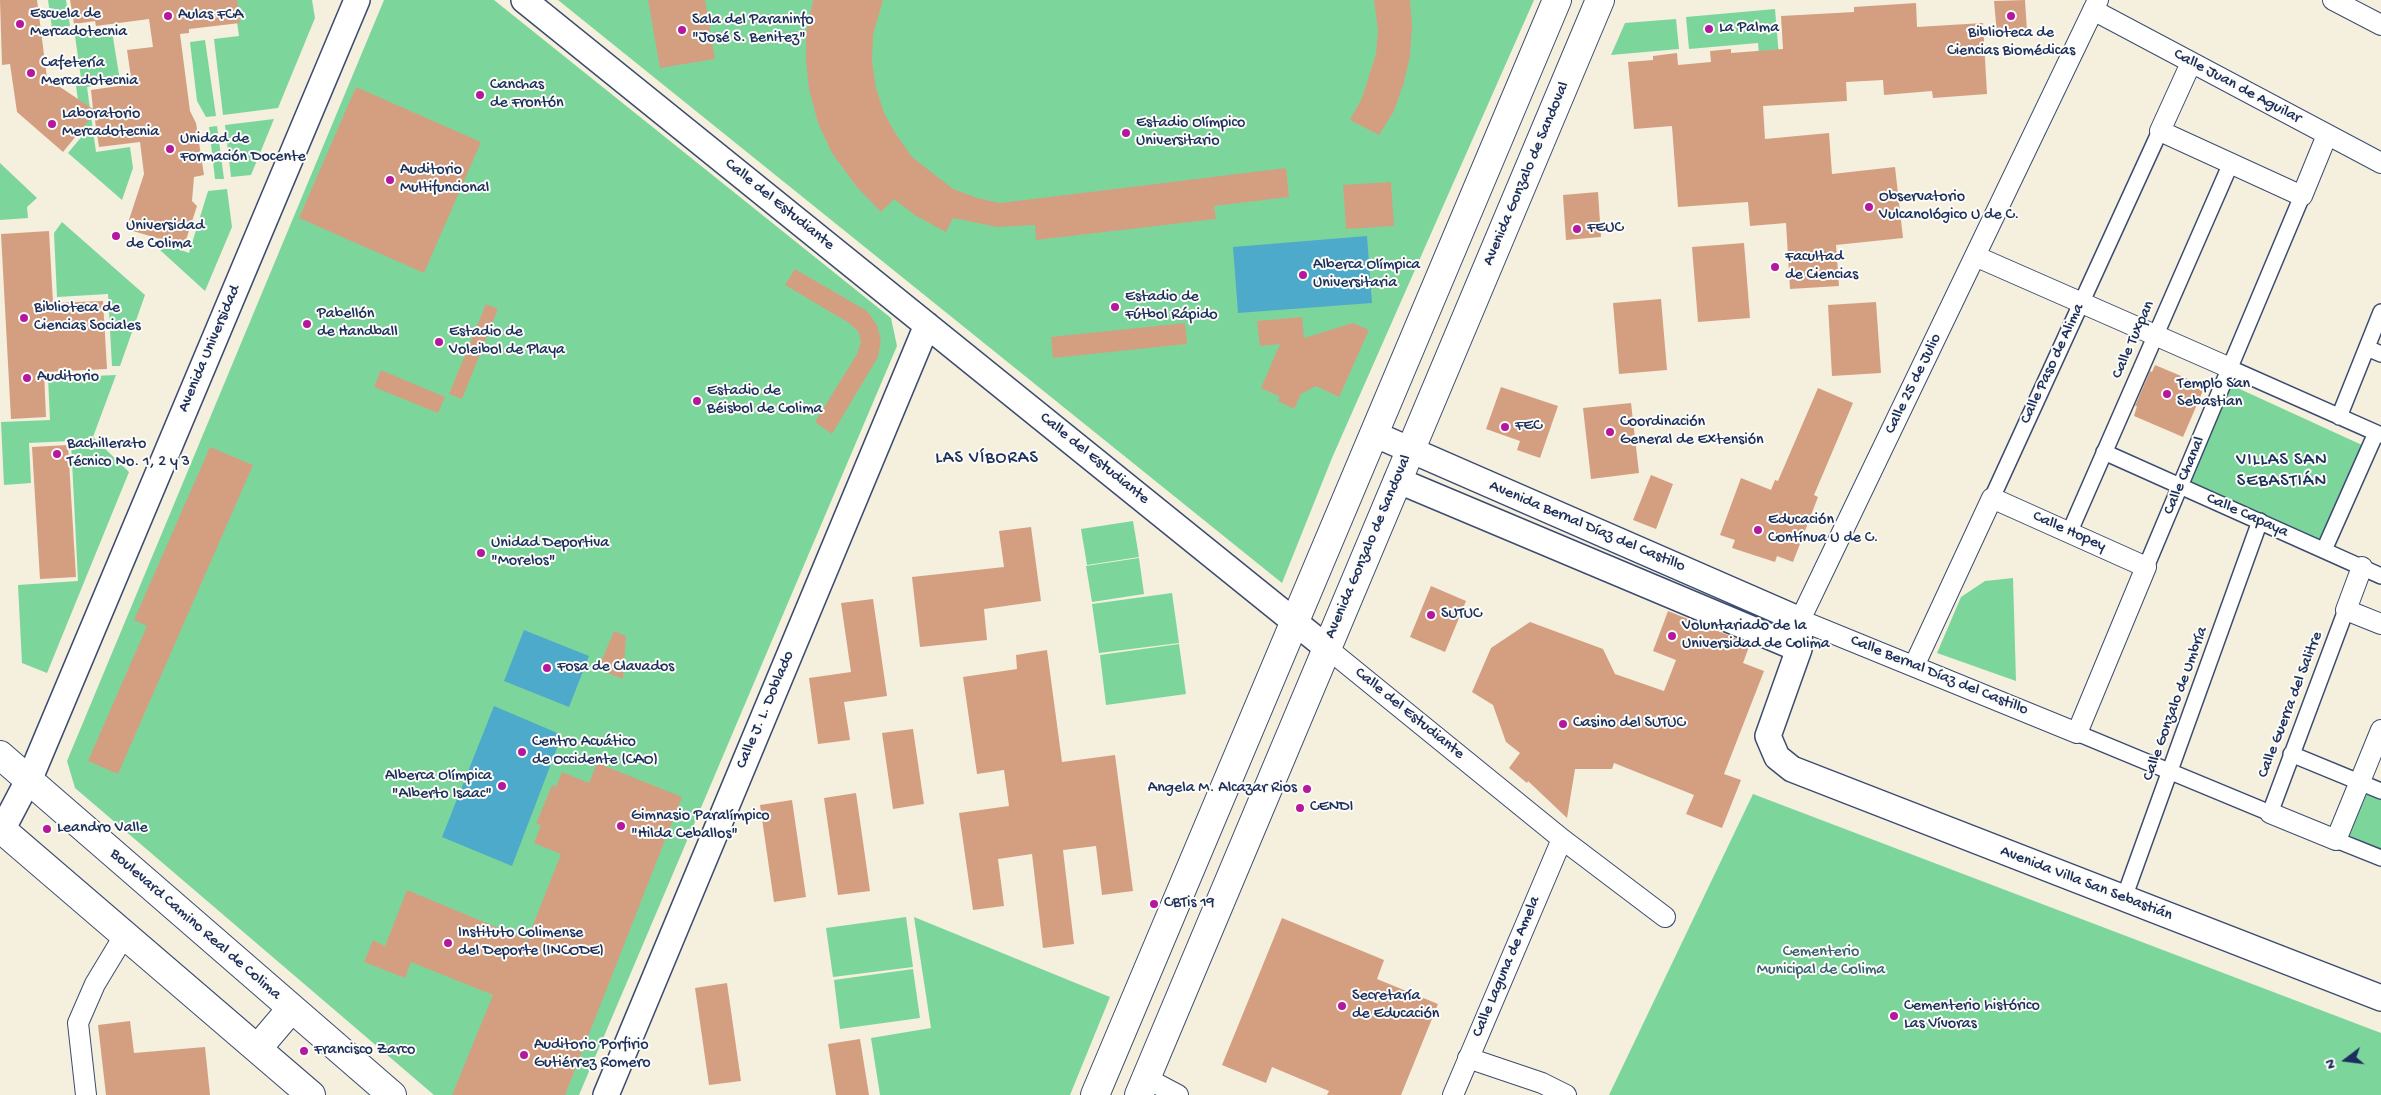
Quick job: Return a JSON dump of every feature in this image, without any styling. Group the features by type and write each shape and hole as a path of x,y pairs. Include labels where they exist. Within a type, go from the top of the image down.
{"main road":[{"path":"1095,1095 1557,0"},
{"name":"Avenida Gonzalo de Sandoval","path":"1142,1087 1600,0"},
{"name":"Boulevard Camino Real de Colima","path":"0,755 392,1095"},
{"path":"1,830 311,1095"},
{"path":"1170,919 1206,937"},
{"path":"258,1048 291,1009"}],"street":[{"name":"Avenida Universidad","path":"1,830 29,780 356,0"},
{"name":"Calle del Estudiante","path":"524,0 1562,839 1665,916"},
{"path":"2333,0 2381,25"},
{"name":"Calle Juan de Aguilar","path":"2095,5 2191,63 2381,163"},
{"name":"Calle 25 de Julio","path":"1792,769 1777,757 1768,736 1799,649 1800,620 2095,5"},
{"name":"Calle Paso de Alima","path":"1914,666 2191,63"},
{"path":"2160,131 2302,196"},
{"name":"Calle Chanal","path":"2077,733 2327,135"},
{"name":"Calle Tuxpan","path":"2070,531 2231,163"},
{"path":"1975,256 2379,434 2324,550"},
{"path":"2339,416 2381,312"},
{"name":"Calle J. L. Doblado","path":"606,1095 927,325"},
{"path":"2367,348 2381,354"},
{"name":"Avenida Bernal Díaz del Castillo","path":"1374,434 1800,620"},
{"name":"Calle Capaya","path":"2104,452 2381,576"},
{"name":"Avenida Bernal Díaz del Castillo","path":"1397,480 1799,649"},
{"name":"Calle Hopey","path":"1992,498 2070,531 2146,567"},
{"name":"Calle Gonzalo de Umbría","path":"2124,898 2260,522"},
{"path":"2362,567 2346,610 2381,624"},
{"name":"Calle Guerra del Salitre","path":"2270,813 2346,610"},
{"name":"Calle Bernal Díaz del Castillo","path":"1800,620 2077,733"},
{"path":"2336,840 2381,730"},
{"path":"2077,733 2381,858"},
{"path":"2291,754 2381,791"},
{"name":"Avenida Villa San Sebastián","path":"1792,769 2381,998"},
{"name":"Calle Laguna de Amela","path":"1453,1095 1562,839"},
{"path":"86,1095 78,1023 94,984 124,936"},
{"path":"1468,1058 1542,1083 1566,1095"},
{"path":"1142,1087 1178,1095"}],"green space":[{"path":"48,0 66,0 70,26 52,28"},
{"path":"234,0 312,0 315,18 278,108 223,115 214,39 239,36"},
{"name":"Unidad Deportiva \"Morelos\"","path":"384,0 494,0 891,318 897,346 579,1095 434,1095 75,788 67,761"},
{"path":"558,0 1534,0 1332,458 1282,583"},
{"path":"1775,9 1783,104 1763,105 1758,43 1689,49 1686,17"},
{"path":"1676,19 1679,49 1611,55 1625,23"},
{"path":"112,31 120,81 87,87 96,152 130,147 133,168 122,200 68,153 83,135 76,86 82,85 75,36"},
{"path":"205,40 216,116 206,117 197,101 190,42"},
{"path":"274,119 251,175 231,177 225,125"},
{"path":"217,126 224,179 215,179 209,127"},
{"path":"0,163 37,198 27,207 28,218 0,220"},
{"path":"227,189 232,227 205,291 160,250 163,243 189,253 208,191"},
{"path":"62,222 145,295 120,366 112,366 108,294 57,297 54,233"},
{"path":"116,375 93,437 129,472 47,673 22,663 18,585 78,581 71,441 29,443 31,483 4,485 1,422 50,420 48,378"},
{"path":"2231,385 2362,445 2318,543 2187,482"},
{"path":"1133,521 1139,557 1087,565 1081,529"},
{"path":"1139,558 1144,594 1092,602 1086,566"},
{"path":"2013,578 2016,681 1937,653 1961,597 1985,581"},
{"path":"1172,593 1179,643 1099,653 1092,604"},
{"path":"1179,644 1186,694 1106,705 1100,655"},
{"path":"2363,793 2381,800 2381,849 2346,835"},
{"name":"Cementerio Municipal de Colima","path":"1753,794 2381,1033 2381,1095 1609,1095"},
{"path":"906,917 913,967 833,977 826,928"},
{"path":"914,917 1110,997 1070,1095 880,1095 871,1038 931,1028"},
{"path":"913,969 920,1018 840,1029 834,980"}],"water":[{"name":"Alberca Olímpica Universitaria","path":"1367,236 1372,303 1238,313 1233,247"},
{"name":"Fosa de Clavados","path":"524,630 589,656 569,707 504,681"},
{"name":"Alberca Olímpica \"Alberto Isaac\"","path":"494,706 562,735 512,866 442,837"}],"building":[{"path":"0,0 37,0 48,86 57,85 93,109 91,90 132,84 127,50 153,47 149,19 96,26 95,21 74,24 70,0 237,0 240,23 189,29 189,33 180,34 190,111 196,123 204,175 194,177 192,201 197,206 184,246 126,229 144,174 140,142 99,147 94,114 63,152 17,112 10,64 2,65"},
{"name":"Sala del Paraninfo \"José S. Benitez\"","path":"648,0 705,0 715,59 660,68"},
{"path":"813,0 883,0 873,35 872,61 876,88 884,113 912,157 953,189 977,198 1000,203 1286,168 1289,197 1214,206 1216,219 1036,240 1035,225 997,227 953,218 946,232 916,216 894,199 881,212 856,186 832,153 818,123 809,89 806,61 806,34"},
{"path":"1374,0 1410,0 1412,26 1410,56 1404,82 1394,111 1379,135 1350,120 1362,98 1376,54 1378,31"},
{"name":"Biblioteca de Ciencias Biomédicas","path":"2025,0 2027,31 1997,34 1994,1"},
{"path":"1916,3 1917,27 1983,23 1987,94 1933,98 1932,91 1884,95 1883,80 1846,82 1847,101 1763,106 1765,139 1829,133 1832,174 1895,167 1903,238 1836,245 1839,286 1790,289 1786,223 1750,226 1748,202 1678,207 1672,126 1634,129 1628,62 1653,60 1653,56 1677,53 1678,65 1711,62 1710,51 1731,49 1731,53 1783,49 1781,16 1854,12 1854,7"},
{"name":"Auditorio Multifuncional","path":"356,87 481,142 424,273 299,218"},
{"path":"1391,182 1394,226 1346,229 1343,185"},
{"path":"1598,192 1601,237 1566,240 1563,195"},
{"path":"49,231 53,303 103,301 107,369 44,372 46,417 11,419 1,234"},
{"path":"1744,243 1750,318 1698,322 1692,247"},
{"path":"795,269 867,311 877,325 881,340 878,357 832,434 815,422 857,354 861,342 858,331 849,323 785,285"},
{"path":"1661,299 1667,370 1619,374 1613,303"},
{"path":"1876,302 1881,373 1832,376 1828,305"},
{"path":"486,304 498,309 462,399 449,394"},
{"path":"1302,317 1304,338 1353,323 1369,330 1339,397 1316,386 1301,394 1294,409 1278,401 1280,397 1261,388 1280,344 1260,346 1257,321"},
{"path":"1185,323 1187,344 1053,358 1051,337"},
{"name":"Templo San Sebastian","path":"2155,365 2205,386 2183,437 2134,416 2137,406 2135,406 2150,371 2152,372"},
{"path":"381,370 445,397 438,413 374,387"},
{"path":"1501,387 1558,406 1540,458 1517,450 1520,441 1486,429"},
{"path":"1818,388 1853,403 1814,495 1818,497 1793,562 1777,556 1775,562 1732,548 1735,540 1720,535 1741,478 1771,490 1775,480 1778,481"},
{"name":"Coordinación General de Extensión","path":"1631,403 1639,473 1591,479 1583,408"},
{"path":"68,445 76,577 40,579 32,447"},
{"path":"210,447 253,465 118,774 88,761 147,626 134,620"},
{"path":"1651,475 1673,484 1656,529 1633,520"},
{"path":"1031,527 1041,601 984,609 987,640 920,647 912,577 1004,567 999,531"},
{"path":"1431,586 1466,601 1445,652 1410,637"},
{"path":"873,599 887,696 844,702 850,740 818,744 809,678 851,672 841,603"},
{"path":"1668,611 1750,644 1743,663 1764,671 1724,774 1741,780 1722,828 1686,814 1694,795 1614,763 1612,769 1575,769 1567,818 1528,781 1527,783 1509,768 1520,753 1506,742 1493,705 1472,692 1491,648 1530,622 1603,649 1615,674 1664,691 1676,660 1653,651"},
{"path":"614,631 626,636 623,679 598,669"},
{"path":"1047,650 1062,762 1115,755 1133,891 1102,895 1096,846 1063,850 1074,944 1043,948 1032,854 998,859 1004,906 973,910 959,813 1009,806 1004,770 977,774 963,677 1017,669 1016,655"},
{"path":"913,729 924,804 893,809 882,733"},
{"path":"597,763 682,797 565,1095 452,1095 493,995 411,962 405,978 364,962 373,940 385,946 407,890 527,940 561,854 534,843 541,825 536,824 552,785 556,787 562,772 589,783"},
{"path":"856,793 870,891 838,895 824,798"},
{"path":"792,800 806,897 774,902 760,805"},
{"name":"Secretaría de Educación","path":"1282,918 1384,960 1377,979 1438,1004 1401,1095 1327,1095 1329,1091 1272,1067 1266,1083 1222,1065"},
{"path":"727,983 741,1081 709,1085 695,988"},
{"path":"130,1021 134,1053 205,1047 210,1095 106,1095 98,1025"},
{"path":"860,1039 869,1095 836,1095 828,1044"}],"place":[{"name":"Aulas FCA","path":"168,16"},
{"name":"Biblioteca de Ciencias Biomédicas","path":"2011,16"},
{"name":"Escuela de Mercadotecnia","path":"20,24"},
{"name":"La Palma","path":"1709,29"},
{"name":"Sala del Paraninfo \"José S. Benitez\"","path":"682,30"},
{"name":"Cafetería Mercadotecnia","path":"31,73"},
{"name":"Canchas de Frontón","path":"480,95"},
{"name":"Laboratorio Mercadotecnia","path":"52,124"},
{"name":"Estadio Olímpico Universitario","path":"1126,133"},
{"name":"Unidad de Formación Docente","path":"170,149"},
{"name":"Auditorio Multifuncional","path":"390,180"},
{"name":"Observatorio Vulcanológico U de C.","path":"1869,207"},
{"name":"FEUC","path":"1577,229"},
{"name":"Universidad de Colima","path":"116,236"},
{"name":"Facultad de Ciencias","path":"1775,267"},
{"name":"Alberca Olímpica Universitaria","path":"1303,275"},
{"name":"Estadio de Fútbol Rápido","path":"1115,307"},
{"name":"Biblioteca de Ciencias Sociales","path":"24,318"},
{"name":"Pabellón de Handball","path":"307,324"},
{"name":"Estadio de Voleibol de Playa","path":"439,342"},
{"name":"Auditorio","path":"27,378"},
{"name":"Templo San Sebastian","path":"2167,394"},
{"name":"Estadio de Béisbol de Colima","path":"697,401"},
{"name":"FEC","path":"1505,427"},
{"name":"Coordinación General de Extensión","path":"1610,432"},
{"name":"Bachillerato Técnico No. 1, 2 y 3","path":"57,454"},
{"name":"Educación Contínua U de C.","path":"1758,530"},
{"name":"Unidad Deportiva \"Morelos\"","path":"481,553"},
{"name":"SUTUC","path":"1431,615"},
{"name":"Voluntariado de la Universidad de Colima","path":"1672,636"},
{"name":"Fosa de Clavados","path":"547,668"},
{"name":"Casino del SUTUC","path":"1563,724"},
{"name":"Centro Acuático de Occidente (CAO)","path":"522,752"},
{"name":"Alberca Olímpica \"Alberto Isaac\"","path":"502,786"},
{"name":"Angela M. Alcazar Rios","path":"1307,789"},
{"name":"CENDI","path":"1300,808"},
{"name":"Gimnasio Paralímpico \"Hilda Ceballos\"","path":"621,826"},
{"name":"Leandro Valle","path":"47,829"},
{"name":"CBTis 19","path":"1154,904"},
{"name":"Instituto Colimense del Deporte (INCODE)","path":"448,943"},
{"name":"Secretaría de Educación","path":"1342,1006"},
{"name":"Cementerio histórico Las Vívoras","path":"1894,1016"},
{"name":"Francisco Zarco","path":"304,1051"},
{"name":"Auditorio Porfirio Gutiérrez Romero","path":"524,1055"}],"district":[{"name":"LAS VÍBORAS","path":"987,459"},
{"name":"VILLAS SAN SEBASTIÁN","path":"2282,471"}]}
